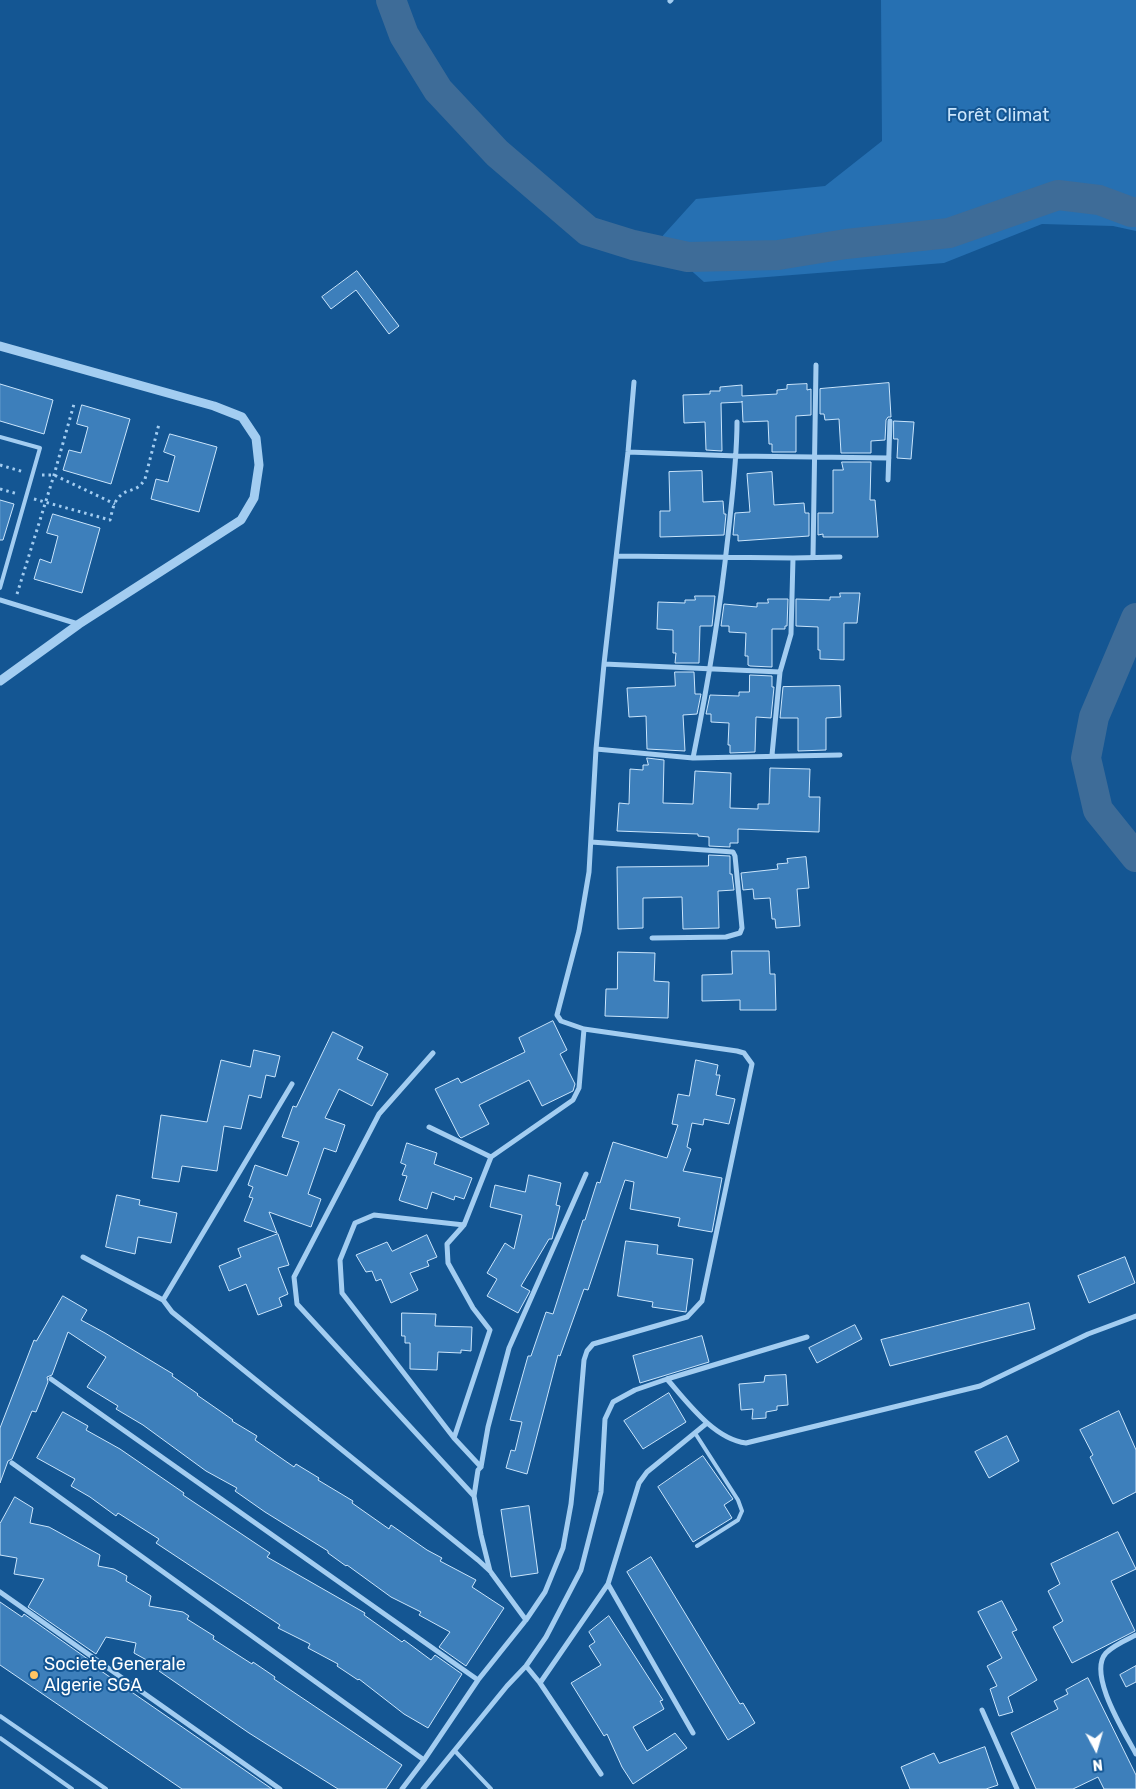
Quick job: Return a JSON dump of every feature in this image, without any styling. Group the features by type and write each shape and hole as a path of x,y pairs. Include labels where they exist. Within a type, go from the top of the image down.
{"street":[{"path":"0,346 214,406 242,417 256,438 259,465 254,498 241,520 79,624 0,681"},
{"path":"813,557 816,365"},
{"path":"402,1789 478,1680 526,1620 545,1592 563,1548 571,1504 584,1360 587,1351 593,1344 687,1317 702,1301 752,1064 744,1053 737,1051 584,1029 561,1021 557,1015 578,932 589,872 596,748 634,382"},
{"path":"888,480 890,420"},
{"path":"693,758 711,669 726,557 737,456 736,422"},
{"path":"628,452 889,458"},
{"path":"617,556 793,558 840,556"},
{"path":"772,755 780,672 791,634 793,558"},
{"path":"0,600 79,624"},
{"path":"604,664 780,672"},
{"path":"596,748 693,758 840,755"},
{"path":"591,842 734,852 742,928 740,933 726,937 652,938"},
{"path":"454,1438 490,1330 473,1308 448,1263 446,1244 464,1225 491,1157 573,1100 579,1088 584,1029"},
{"path":"432,1053 380,1114 294,1277 297,1304 474,1496"},
{"path":"163,1300 292,1084"},
{"path":"429,1127 491,1157"},
{"path":"490,1571 474,1496 488,1428 509,1348 586,1174"},
{"path":"464,1225 374,1215 355,1224 340,1260 342,1293 454,1438 481,1466"},
{"path":"82,1257 163,1300 172,1312 490,1571 526,1620"},
{"path":"667,1379 707,1423 736,1441 746,1443 980,1386 1088,1334 1136,1316"},
{"path":"423,1789 526,1666 546,1637 581,1570 601,1492 605,1419 613,1402 635,1390 667,1379 808,1337"},
{"path":"51,1379 478,1680"},
{"path":"540,1683 608,1584 639,1483 647,1472 707,1423"},
{"path":"12,1463 424,1760"},
{"path":"608,1584 693,1733"},
{"path":"0,1592 280,1789"},
{"path":"1136,1635 1105,1654 1101,1676 1102,1685 1136,1754"},
{"path":"526,1666 540,1683 602,1774"},
{"path":"982,1710 1017,1789"}],"lane":[{"path":"0,437 40,448 0,588"},
{"path":"695,1433 738,1500 742,1511 738,1520 696,1546"},
{"path":"0,1716 106,1789"},
{"path":"0,1738 72,1789"},
{"path":"455,1751 491,1789"}],"path":[{"path":"14,604 74,404"},
{"path":"0,489 110,520 118,497 141,486 145,479 159,424"},
{"path":"0,465 33,474 54,475 115,504"}],"green space":[{"name":"Forêt Climat","path":"881,0 1136,0 1136,231 1113,226 1042,224 944,263 704,282 658,241 696,199 825,186 882,141"}],"building":[{"path":"357,271 399,326 389,334 356,290 331,309 322,297"},
{"path":"889,383 891,417 888,417 886,420 885,440 871,441 871,453 841,453 839,419 825,420 824,414 820,414 820,389"},
{"path":"0,384 53,400 44,434 0,421"},
{"path":"807,384 807,390 811,389 811,415 796,416 796,452 772,452 772,444 769,444 768,421 743,422 742,401 721,403 722,451 706,450 705,422 684,423 683,395 710,394 710,391 720,391 720,387 742,385 742,396 777,394 777,390 787,389 787,385"},
{"path":"82,405 130,419 111,484 63,470 69,450 81,453 88,427 77,424"},
{"path":"894,421 914,422 911,459 897,458 898,439 894,439"},
{"path":"170,434 217,447 199,512 151,499 156,479 168,482 175,456 164,452"},
{"path":"842,462 871,462 870,500 875,500 878,537 823,537 823,534 818,535 818,513 833,513 833,470 843,470"},
{"path":"702,471 703,502 723,501 724,514 726,514 724,535 660,537 660,511 670,511 669,472"},
{"path":"772,472 774,505 804,503 805,513 809,513 809,536 738,541 738,535 733,535 735,513 750,512 747,474"},
{"path":"0,500 14,504 3,540 0,540"},
{"path":"53,514 100,528 82,593 34,579 40,559 51,563 58,536 47,533"},
{"path":"840,593 860,593 857,623 844,623 844,660 820,659 818,627 796,626 796,599 830,600 830,597 840,597"},
{"path":"695,596 715,596 712,626 700,626 699,663 675,663 676,653 673,653 673,630 657,629 658,602 685,603 685,600 695,600"},
{"path":"768,599 788,599 787,626 785,626 785,629 772,629 772,667 750,666 748,665 748,656 745,656 746,633 729,632 729,626 721,626 724,604 757,607 757,603 768,603"},
{"path":"675,672 694,672 695,694 701,694 697,714 683,715 685,751 647,749 646,716 629,717 627,688 675,686"},
{"path":"750,675 772,676 772,687 774,687 771,718 756,717 755,752 730,753 730,745 728,745 729,723 711,722 711,714 706,714 710,695 739,696 739,692 749,692"},
{"path":"840,686 841,717 826,718 826,750 798,751 798,718 780,718 783,687"},
{"path":"647,758 664,760 663,803 693,804 695,771 731,773 730,808 758,809 758,804 769,804 770,768 810,769 809,797 820,797 819,832 738,829 738,843 730,843 730,847 709,846 709,837 698,836 698,834 617,831 619,803 629,804 630,769 643,770 643,765 648,765"},
{"path":"709,855 730,856 730,874 732,874 734,890 718,891 719,928 683,929 682,897 643,898 643,928 618,929 617,867 708,866"},
{"path":"806,857 809,888 797,889 800,926 776,928 775,919 772,919 770,898 754,899 753,889 743,890 741,873 778,869 777,864 788,863 787,859"},
{"path":"732,951 769,951 770,974 775,974 776,1010 740,1010 740,1000 702,1001 702,975 732,974"},
{"path":"618,952 655,953 654,981 669,982 668,1018 605,1016 606,989 617,989"},
{"path":"553,1021 567,1050 560,1054 575,1084 573,1091 542,1106 529,1080 479,1105 489,1124 461,1138 435,1089 458,1078 461,1083 525,1052 519,1038"},
{"path":"333,1032 363,1047 357,1059 388,1074 372,1106 339,1089 325,1118 345,1125 336,1152 324,1148 308,1194 321,1199 311,1227 269,1212 277,1233 244,1221 253,1198 249,1197 253,1187 248,1185 255,1165 287,1176 299,1142 282,1137 293,1106 296,1107"},
{"path":"254,1050 280,1056 275,1077 266,1075 261,1098 249,1095 241,1129 224,1126 217,1171 182,1166 179,1182 152,1178 161,1115 207,1122 221,1060 250,1067"},
{"path":"696,1060 718,1065 716,1075 720,1075 716,1095 735,1099 729,1124 704,1119 703,1125 692,1123 687,1147 691,1149 683,1171 722,1178 712,1232 678,1226 680,1218 630,1209 634,1182 625,1180 588,1290 584,1289 560,1356 558,1355 527,1474 506,1468 511,1450 515,1451 522,1422 510,1420 528,1356 531,1356 546,1312 553,1314 583,1220 585,1220 597,1182 600,1183 613,1142 667,1158 678,1125 672,1124 678,1094 689,1096"},
{"path":"407,1143 437,1153 434,1164 472,1178 464,1199 455,1196 454,1200 432,1192 427,1209 399,1200 407,1176 402,1175 406,1165 401,1163"},
{"path":"529,1175 561,1183 556,1205 560,1206 552,1239 549,1239 521,1286 530,1291 518,1313 487,1296 497,1279 487,1273 505,1243 514,1249 522,1215 490,1207 495,1185 525,1192"},
{"path":"117,1195 140,1200 139,1205 177,1213 171,1243 138,1237 135,1254 106,1247"},
{"path":"278,1234 289,1265 278,1268 288,1294 279,1298 282,1306 258,1315 246,1284 229,1291 219,1266 241,1257 238,1249"},
{"path":"427,1235 437,1257 427,1261 429,1266 410,1273 418,1290 391,1303 381,1279 376,1281 372,1271 366,1272 356,1255 387,1242 392,1251"},
{"path":"626,1241 658,1245 657,1254 693,1259 686,1312 652,1307 653,1302 618,1296"},
{"path":"1125,1257 1135,1283 1089,1303 1078,1276"},
{"path":"63,1296 87,1310 81,1320 173,1374 172,1376 232,1421 257,1436 255,1440 294,1467 296,1464 319,1478 318,1480 353,1501 352,1503 389,1529 391,1525 442,1558 440,1561 476,1580 472,1587 504,1608 466,1666 439,1647 450,1632 419,1615 421,1612 391,1597 328,1553 328,1551 265,1512 235,1491 237,1488 206,1471 143,1425 116,1409 118,1406 87,1387 106,1357 68,1332 52,1375 47,1377 48,1382 36,1412 32,1411 12,1459 8,1461 0,1483 0,1428 34,1340 36,1341"},
{"path":"1029,1303 1035,1329 890,1366 881,1340"},
{"path":"402,1313 436,1314 435,1326 472,1327 471,1351 461,1350 461,1353 438,1352 437,1370 410,1369 410,1343 405,1343 405,1336 402,1336"},
{"path":"855,1325 862,1339 817,1363 809,1348"},
{"path":"702,1336 709,1362 640,1383 633,1356"},
{"path":"786,1375 788,1405 777,1406 777,1410 766,1412 766,1418 752,1419 753,1409 741,1410 739,1384 764,1382 765,1376"},
{"path":"669,1393 686,1422 643,1449 624,1421"},
{"path":"1119,1411 1136,1450 1136,1492 1113,1504 1090,1457 1093,1455 1080,1430"},
{"path":"63,1412 88,1426 86,1430 120,1449 184,1493 183,1495 270,1553 267,1557 365,1613 364,1615 402,1642 404,1640 431,1660 435,1655 462,1674 428,1728 404,1714 359,1679 337,1666 338,1664 308,1648 310,1644 278,1628 280,1625 156,1543 159,1539 118,1513 116,1516 71,1486 75,1479 37,1458"},
{"path":"1007,1436 1019,1461 989,1478 975,1452"},
{"path":"703,1456 733,1499 724,1505 732,1518 693,1542 658,1487"},
{"path":"15,1497 33,1508 30,1523 49,1527 100,1555 98,1566 114,1569 127,1576 126,1581 151,1596 149,1606 183,1612 189,1616 187,1619 214,1636 213,1639 252,1664 253,1662 275,1677 274,1679 402,1765 386,1789 338,1789 249,1733 159,1671 161,1668 134,1653 136,1643 106,1637 96,1654 28,1607 44,1579 14,1574 17,1558 0,1555 0,1524"},
{"path":"529,1506 538,1573 511,1577 501,1510"},
{"path":"1118,1532 1136,1569 1111,1581 1135,1631 1072,1663 1053,1627 1063,1621 1048,1591 1060,1584 1051,1564"},
{"path":"651,1557 740,1704 743,1703 755,1723 728,1740 627,1572"},
{"path":"1002,1601 1017,1630 1012,1632 1037,1680 1008,1697 1013,1712 999,1716 990,1689 997,1686 987,1666 1002,1658 978,1612"},
{"path":"0,1602 22,1617 24,1614 92,1662 91,1664 272,1789 182,1789 0,1665"},
{"path":"609,1616 663,1700 660,1701 664,1709 633,1727 647,1751 675,1733 687,1748 633,1784 622,1767 607,1734 604,1736 571,1683 601,1665 589,1646 595,1642 589,1632"},
{"path":"1136,1666 1136,1682 1126,1687 1120,1675"},
{"path":"1088,1678 1136,1775 1136,1789 1104,1789 1098,1777 1073,1789 1036,1789 1011,1733 1058,1709 1054,1701 1068,1694 1066,1690"},
{"path":"985,1747 998,1785 986,1789 910,1789 901,1767 934,1753 939,1763"}],"waterway":[{"path":"391,0 404,35 438,90 497,153 588,231 633,245 688,257 778,255 846,244 949,233 1058,195 1099,200 1131,212 1136,212"},
{"path":"1136,618 1094,717 1086,758 1098,810 1136,857"}],"place":[{"name":"Societe Generale Algerie SGA","path":"34,1675"}]}
